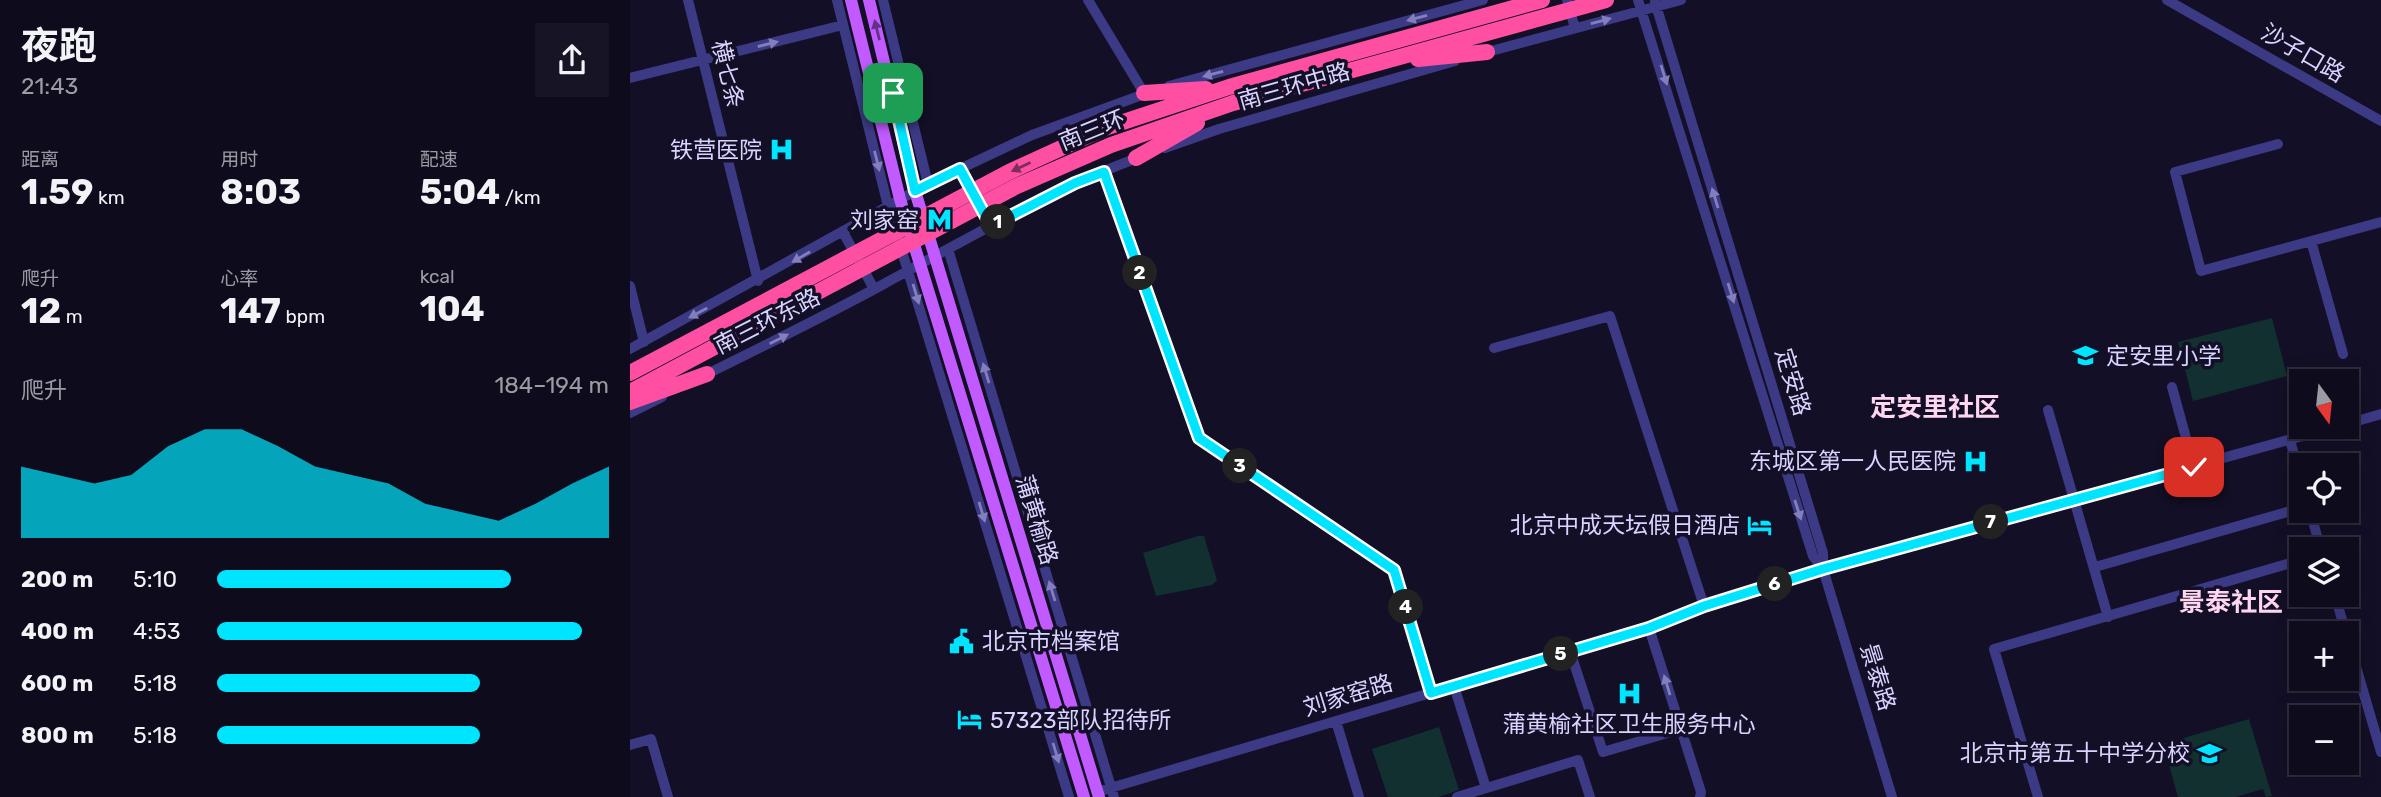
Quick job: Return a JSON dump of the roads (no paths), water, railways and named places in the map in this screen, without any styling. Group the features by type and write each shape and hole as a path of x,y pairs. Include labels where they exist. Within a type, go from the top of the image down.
{"highway":[{"name":"南三环","path":"630,391 729,331 1009,172 1105,128 1229,87 1542,0"},
{"name":"南三环","path":"630,373 663,356 729,331 1014,187 1111,145 1233,103 1606,0"},
{"path":"1371,64 1488,52"},
{"path":"1144,93 1229,87"},
{"path":"1136,158 1233,103"},
{"path":"630,363 663,356"},
{"path":"630,402 707,374"}],"main road":[{"name":"蒲黄榆路","path":"851,0 901,199 1084,796"},
{"name":"蒲黄榆路","path":"869,0 915,191 1023,546 1084,796"}],"street":[{"name":"横七条","path":"688,0 758,281"},
{"path":"837,0 888,206 1084,796"},
{"path":"883,0 928,184"},
{"path":"1088,0 1144,93"},
{"name":"南三环中路","path":"901,199 1044,130 1144,93 1483,0"},
{"path":"1567,0 1575,28"},
{"name":"南三环中路","path":"921,264 1075,183 1219,129 1575,28 1641,5 1681,0"},
{"name":"沙子口路","path":"2167,0 2381,121"},
{"name":"定安路","path":"1656,3 1824,553 1823,569"},
{"name":"定安路","path":"1641,5 1813,555 1823,569"},
{"path":"630,78 843,25"},
{"path":"2278,144 2175,172 2202,271 2381,222"},
{"path":"960,169 991,226"},
{"path":"1104,172 1199,438 1394,570 1431,693"},
{"name":"南三环东路","path":"630,349 758,281 901,199"},
{"path":"843,232 874,289"},
{"path":"2311,241 2343,354"},
{"path":"948,249 1113,792"},
{"name":"南三环东路","path":"630,413 921,264"},
{"path":"630,285 644,342"},
{"path":"1494,348 1610,316 1704,606"},
{"path":"2172,387 2194,467"},
{"path":"2048,410 2076,499 2108,617"},
{"path":"2359,420 2381,414"},
{"name":"刘家窑路","path":"1084,796 1113,792 1336,721 1649,628 1704,606 1823,569 2293,439"},
{"path":"2290,440 2294,453"},
{"path":"2095,567 2289,511"},
{"path":"1023,546 1034,531"},
{"path":"2038,797 1994,649 2289,564"},
{"name":"景泰路","path":"1823,569 1892,797"},
{"path":"1649,628 1701,792 1700,797"},
{"path":"1570,651 1603,752 1681,729"},
{"path":"2359,674 2378,732 2381,752"},
{"path":"1454,686 1486,788"},
{"path":"1336,721 1359,797"},
{"path":"630,745 651,739 668,797"},
{"path":"1457,797 1578,760 1590,797"}],"place":[{"name":"铁营医院","path":"782,150"},
{"name":"刘家窑","path":"939,220"},
{"name":"定安里小学","path":"2086,356"},
{"name":"东城区第一人民医院","path":"1976,461"},
{"name":"北京中成天坛假日酒店","path":"1760,525"},
{"name":"北京市档案馆","path":"962,641"},
{"name":"蒲黄榆社区卫生服务中心","path":"1629,694"},
{"name":"57323部队招待所","path":"970,720"},
{"name":"北京市第五十中学分校","path":"2210,753"}],"district":[{"name":"定安里社区","path":"1935,407"},
{"name":"景泰社区","path":"2231,602"}]}
